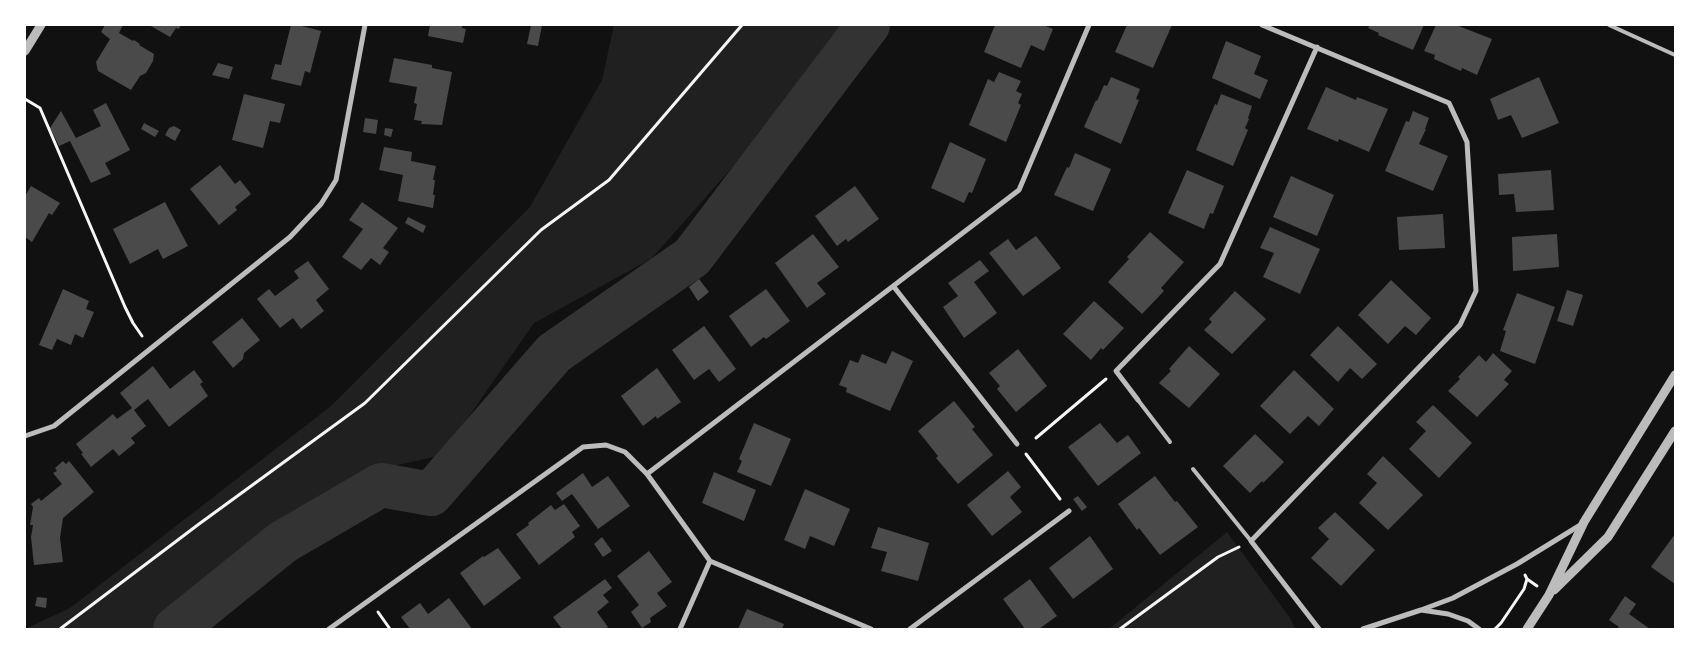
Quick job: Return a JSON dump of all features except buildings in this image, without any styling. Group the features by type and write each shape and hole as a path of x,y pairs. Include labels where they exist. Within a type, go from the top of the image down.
{"street":[{"path":"25,51 41,25"},
{"path":"25,436 54,426 290,237 321,204 336,180 365,25"},
{"path":"647,474 1019,190 1088,25"},
{"path":"1262,25 1449,103 1467,142 1476,291 1460,325 1251,541 1319,629"},
{"path":"1138,400 1116,371 1220,264 1316,47"},
{"path":"894,287 1017,444"},
{"path":"1527,629 1548,595 1584,522 1675,375"},
{"path":"1548,595 1608,537 1675,431"},
{"path":"329,629 583,447 606,445 625,452 647,474 710,561 871,629"},
{"path":"910,629 1069,512"},
{"path":"1363,629 1453,598 1517,564 1584,522"},
{"path":"680,629 710,561"},
{"path":"1421,610 1454,616 1468,621 1479,629"}],"lane":[{"path":"1609,25 1675,56"},
{"path":"1138,400 1170,442"},
{"path":"1193,470 1251,541"}],"path":[{"path":"733,25 736,32"},
{"path":"60,629 199,524 365,404 540,230 609,180 742,25"},
{"path":"25,99 40,108 133,323"},
{"path":"1029,444 1116,371"},
{"path":"1022,449 1069,512"},
{"path":"1120,629 1218,557 1251,541"},
{"path":"1495,629 1524,589 1527,579 1517,564"},
{"path":"369,599 390,629"}],"shaded area":[{"path":"614,25 841,25 762,134 651,259 534,323 442,455 367,472 152,629 25,629 70,608 331,406 530,207 602,80"},
{"path":"1227,532 1290,618 1295,629 1109,629"}],"waterway":[{"path":"175,629 283,542 381,485 431,494 554,353 692,257 868,25"}]}
